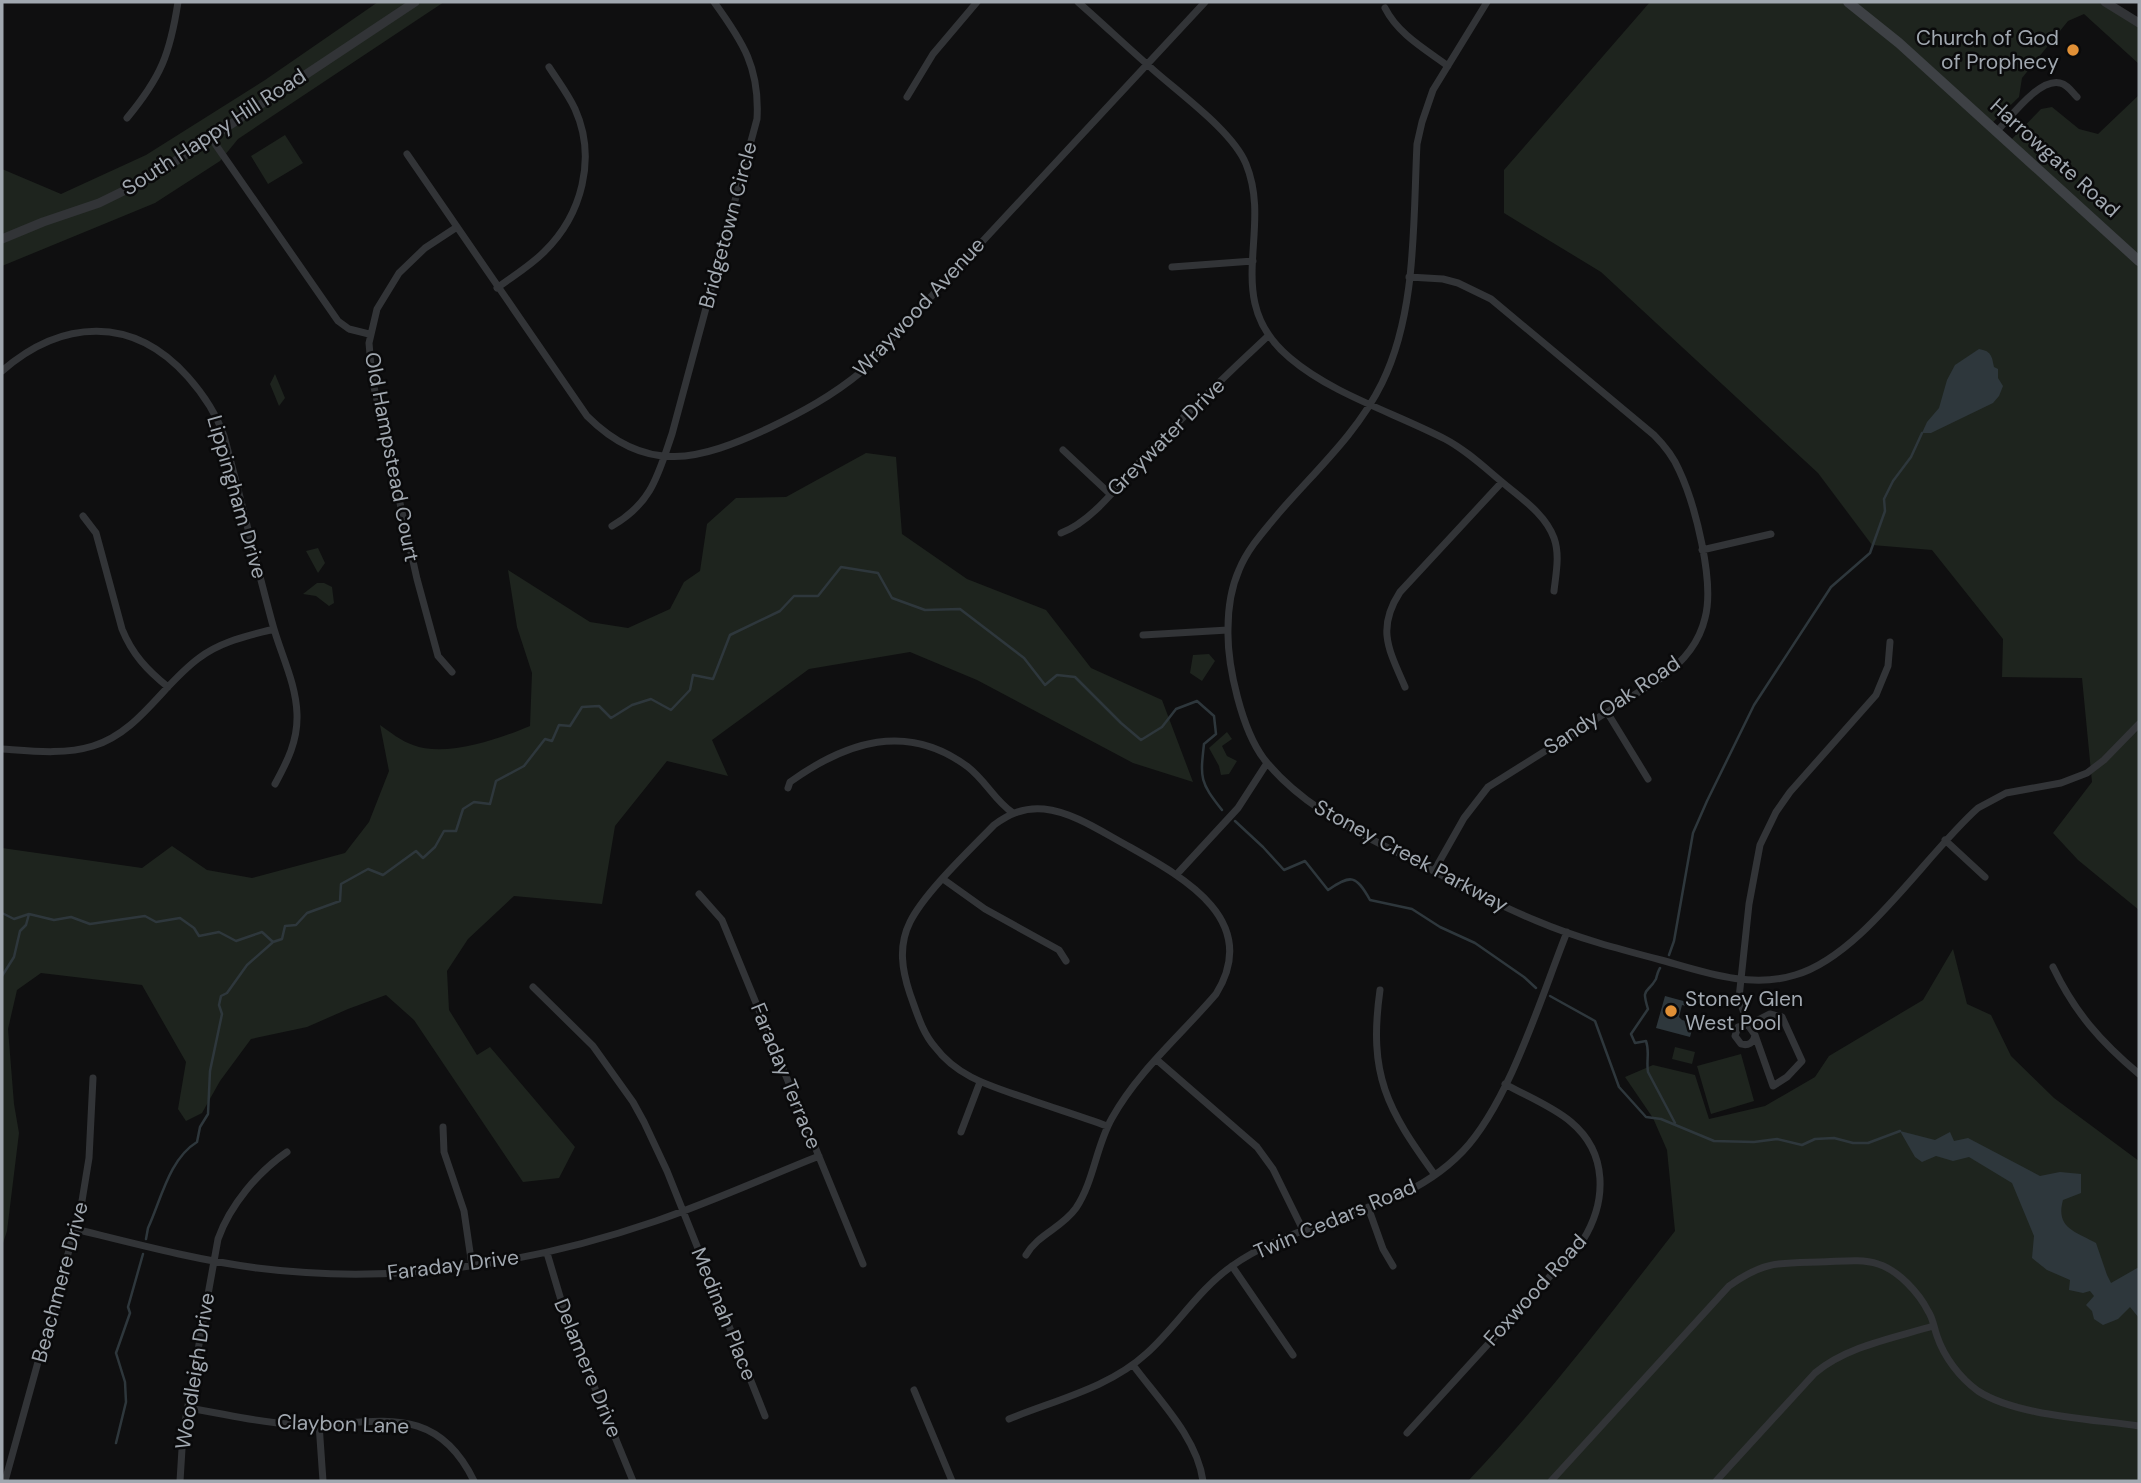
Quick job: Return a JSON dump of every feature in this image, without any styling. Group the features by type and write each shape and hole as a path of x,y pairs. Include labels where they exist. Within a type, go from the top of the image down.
{"main road":[{"name":"Harrowgate Road","path":"1848,2 1899,43 2139,261"}],"street":[{"path":"128,118 162,69 178,2"},
{"name":"South Happy Hill Road","path":"2,239 127,190 211,138 415,2"},
{"name":"Bridgetown Circle","path":"612,526 635,510 654,485 757,119 757,87 748,54 737,33 714,2"},
{"path":"907,97 933,54 977,2"},
{"path":"1078,2 1217,127 1245,163 1253,196 1254,306 1268,336 1304,369 1341,390 1448,440 1539,514 1553,537 1558,557 1554,591"},
{"name":"Wraywood Avenue","path":"407,154 588,418 625,445 664,456 698,455 727,447 806,410 842,387 868,365 1205,2"},
{"name":"Stoney Creek Parkway","path":"1487,2 1426,107 1417,144 1409,277 1402,326 1395,351 1371,403 1358,423 1284,507 1247,554 1232,590 1228,630 1231,664 1245,722 1267,763 1323,812 1532,919 1567,932 1707,973 1761,981 1794,976 1834,957 1978,808 2022,789 2061,783 2087,773 2104,761 2139,724"},
{"path":"2105,2 2139,23"},
{"path":"1385,8 1390,18 1406,35 1448,66"},
{"path":"497,288 532,263 554,241 569,220 581,190 586,155 580,123 570,100 549,67"},
{"path":"1997,131 2046,83 2065,84 2077,97"},
{"path":"211,138 338,321 349,329 369,334"},
{"name":"Old Hampstead Court","path":"452,672 438,656 413,565 372,378 369,334 377,309 399,273 425,248 457,227"},
{"path":"1172,267 1253,261"},
{"name":"Sandy Oak Road","path":"1409,277 1443,279 1458,283 1491,299 1654,435 1679,469 1702,550 1709,599 1702,627 1691,650 1672,670 1489,787 1464,818 1434,871"},
{"name":"Lippingham Drive","path":"2,371 43,344 69,335 113,331 142,340 176,363 204,394 220,425 274,629 293,684 297,716 293,746 288,762 275,784"},
{"name":"Greywater Drive","path":"1061,533 1078,525 1268,336"},
{"path":"1063,450 1110,494"},
{"path":"1405,687 1386,637 1388,616 1393,603 1400,592 1502,482"},
{"path":"83,516 96,533 128,643 145,668 167,687"},
{"path":"1702,550 1771,534"},
{"path":"2,749 66,752 94,746 119,734 139,718 167,687 209,651 232,640 274,629"},
{"path":"1143,635 1228,630"},
{"path":"1755,1035 1748,1045 1736,1040 1735,1033 1738,1027 1748,1025 1770,1014 1782,1017 1802,1061 1787,1077 1773,1086 1755,1035 1748,1025 1739,998 1756,858 1766,828 1790,792 1877,695 1888,666 1889,642"},
{"path":"1607,712 1648,779"},
{"path":"788,788 790,782 816,764 846,749 881,741 912,742 940,751 970,768 999,802 1013,813"},
{"path":"1177,874 1238,808 1267,763"},
{"path":"1026,1255 1036,1241 1060,1225 1075,1210 1089,1180 1107,1126 1121,1102 1216,994 1226,978 1231,956 1228,936 1217,913 1177,874 1103,832 1064,814 1034,809 1013,813 994,825 943,879 911,920 903,943 904,976 921,1025 936,1049 960,1072 979,1082 1107,1126"},
{"path":"1945,840 1984,877"},
{"path":"943,879 985,909 1059,950 1066,961"},
{"name":"Faraday Terrace","path":"699,894 722,920 863,1264"},
{"name":"Twin Cedars Road","path":"1009,1419 1105,1381 1133,1365 1155,1345 1198,1296 1232,1266 1248,1256 1304,1230 1405,1192 1435,1175 1460,1154 1476,1136 1505,1084 1567,932"},
{"path":"2053,967 2073,1006 2083,1019 2139,1074"},
{"name":"Medinah Place","path":"533,987 593,1046 633,1101 656,1145 765,1416"},
{"path":"1380,990 1376,1041 1380,1077 1395,1116 1435,1175"},
{"path":"1157,1060 1257,1147 1273,1169 1304,1230"},
{"name":"Beachmere Drive","path":"5,1481 75,1229 89,1158 93,1078"},
{"path":"961,1132 979,1082"},
{"name":"Foxwood Road","path":"1407,1433 1583,1240 1597,1213 1601,1175 1586,1139 1572,1123 1559,1114 1505,1084"},
{"path":"443,1127 444,1152 464,1211 472,1266"},
{"name":"Woodleigh Drive","path":"180,1481 183,1433 218,1239 231,1213 267,1166 287,1152"},
{"name":"Faraday Drive","path":"75,1229 213,1262 278,1270 347,1274 409,1273 472,1266 547,1253 615,1234 682,1212 819,1156"},
{"path":"1368,1207 1383,1249 1393,1266"},
{"name":"Delamere Drive","path":"547,1253 567,1320 633,1481"},
{"path":"1551,1481 1729,1286 1760,1267 1783,1263 1861,1261 1881,1265 1898,1275 1916,1294 1929,1312 1950,1363 1977,1390 2010,1407 2139,1426"},
{"path":"1232,1266 1293,1355"},
{"path":"1716,1481 1827,1362 1933,1326"},
{"path":"1133,1365 1184,1434 1203,1481"},
{"path":"914,1390 952,1481"},
{"name":"Claybon Lane","path":"188,1408 271,1422 320,1424 392,1421 414,1424 430,1430 456,1450 474,1481"},
{"path":"320,1424 323,1481"}],"shaded area":[{"path":"378,2 444,2 238,139 220,161 155,203 2,266 2,169 61,194 146,155 265,80"},
{"path":"1650,2 2105,2 2139,23 2139,64 2084,14 2068,21 2022,78 2019,97 1990,125 2009,142 2041,109 2052,107 2079,129 2098,134 2139,95 2139,910 2078,860 2053,833 2092,782 2082,678 2002,677 2003,639 1932,550 1872,545 1818,473 1601,272 1504,213 1504,170"},
{"path":"285,135 303,163 268,184 251,156"},
{"path":"1979,349 1992,357 1994,367 1998,369 1998,378 2003,386 1999,396 1993,403 1931,433 1922,433 1939,408 1947,380 1955,365"},
{"path":"275,374 285,398 279,406 270,384"},
{"path":"866,453 896,457 902,534 967,579 1046,610 1091,668 1162,700 1193,782 1133,763 977,680 910,652 809,669 712,740 728,776 667,761 615,826 602,904 514,896 468,939 447,971 449,1010 477,1055 490,1047 575,1147 559,1178 523,1182 414,1020 386,995 307,1027 251,1039 220,1081 202,1113 186,1121 178,1109 186,1062 142,985 41,973 17,990 8,1029 19,1133 7,1231 2,1246 2,848 142,868 172,846 207,870 252,878 345,853 369,822 389,771 380,725 409,743 440,749 488,741 530,726 532,673 517,627 508,570 590,622 628,628 670,609 684,582 700,571 707,524 736,498 786,497"},
{"path":"318,548 325,563 318,573 306,551"},
{"path":"317,583 332,587 334,603 329,606 316,596 303,594"},
{"path":"1209,654 1215,661 1202,681 1190,673 1193,655"},
{"path":"1227,732 1232,739 1222,746 1227,756 1237,761 1229,774 1221,775 1209,748"},
{"path":"1953,949 1967,1004 1991,1015 2011,1056 2054,1098 2139,1161 2139,1481 1468,1481 1549,1390 1675,1231 1667,1150 1653,1118 1625,1077 1653,1065 1695,1075 1709,1119 1765,1106 1815,1077 1829,1056 1923,1000"},
{"name":"Stoney Glen West Pool","path":"1665,996 1687,1002 1686,1006 1682,1005 1679,1017 1694,1023 1690,1037 1656,1028"},
{"path":"1675,1047 1695,1052 1692,1064 1672,1059"},
{"path":"1741,1054 1754,1101 1711,1114 1697,1066"},
{"path":"1900,1131 1935,1140 1950,1132 1954,1141 1968,1138 2040,1176 2060,1172 2081,1174 2081,1193 2063,1200 2062,1217 2069,1228 2096,1243 2111,1283 2139,1267 2139,1318 2130,1307 2118,1319 2103,1325 2094,1319 2092,1311 2086,1305 2094,1296 2090,1291 2083,1293 2069,1290 2070,1280 2047,1270 2032,1258 2034,1236 2012,1183 1969,1157 1953,1161 1936,1156 1922,1162 1915,1157"}],"waterway":[{"path":"1669,955 1674,941 1693,833 1707,801 1754,705 1831,587 1870,553 1885,511 1884,499 1893,481 1911,457 1922,433"},
{"path":"2,913 14,919 29,914 54,920 71,917 90,924 145,916 156,922 180,918 194,928 199,936 219,932 236,941 262,932 273,942 282,939 285,926 296,925 307,913 340,901 341,884 368,869 383,875 416,851 423,858 435,847 444,831 456,831 463,809 474,802 490,804 496,781 524,766 545,739 552,741 559,725 570,726 582,707 599,706 611,718 632,705 651,699 671,710 690,690 693,675 713,679 730,635 780,611 794,596 818,596 841,567 878,573 892,598 925,610 960,609 1024,658 1045,685 1057,675 1075,677 1141,740 1162,727 1176,709 1197,701 1214,716 1216,734 1204,744 1202,773 1209,793 1222,810"},
{"path":"1235,821 1284,870 1305,861 1328,890 1342,881 1357,882 1370,900 1412,909 1440,927 1475,943 1536,988"},
{"path":"2,976 14,957 20,931 26,925 29,914"},
{"path":"146,1239 167,1181 179,1159 197,1142 200,1127 208,1114 210,1071 222,1014 219,1005 221,996 227,993 247,965 272,943"},
{"path":"1660,968 1645,994 1648,1009 1631,1034 1635,1043 1646,1041 1648,1072 1675,1123"},
{"path":"1550,996 1595,1021 1619,1087 1646,1117 1661,1119 1714,1141 1754,1142 1777,1139 1802,1145 1815,1139 1834,1138 1853,1143 1868,1143 1900,1131"},
{"path":"116,1443 126,1402 125,1382 116,1353 130,1313 128,1307 143,1254"}],"place":[{"name":"Church of God of Prophecy","path":"2073,50"},
{"name":"Stoney Glen West Pool","path":"1671,1011"}]}
